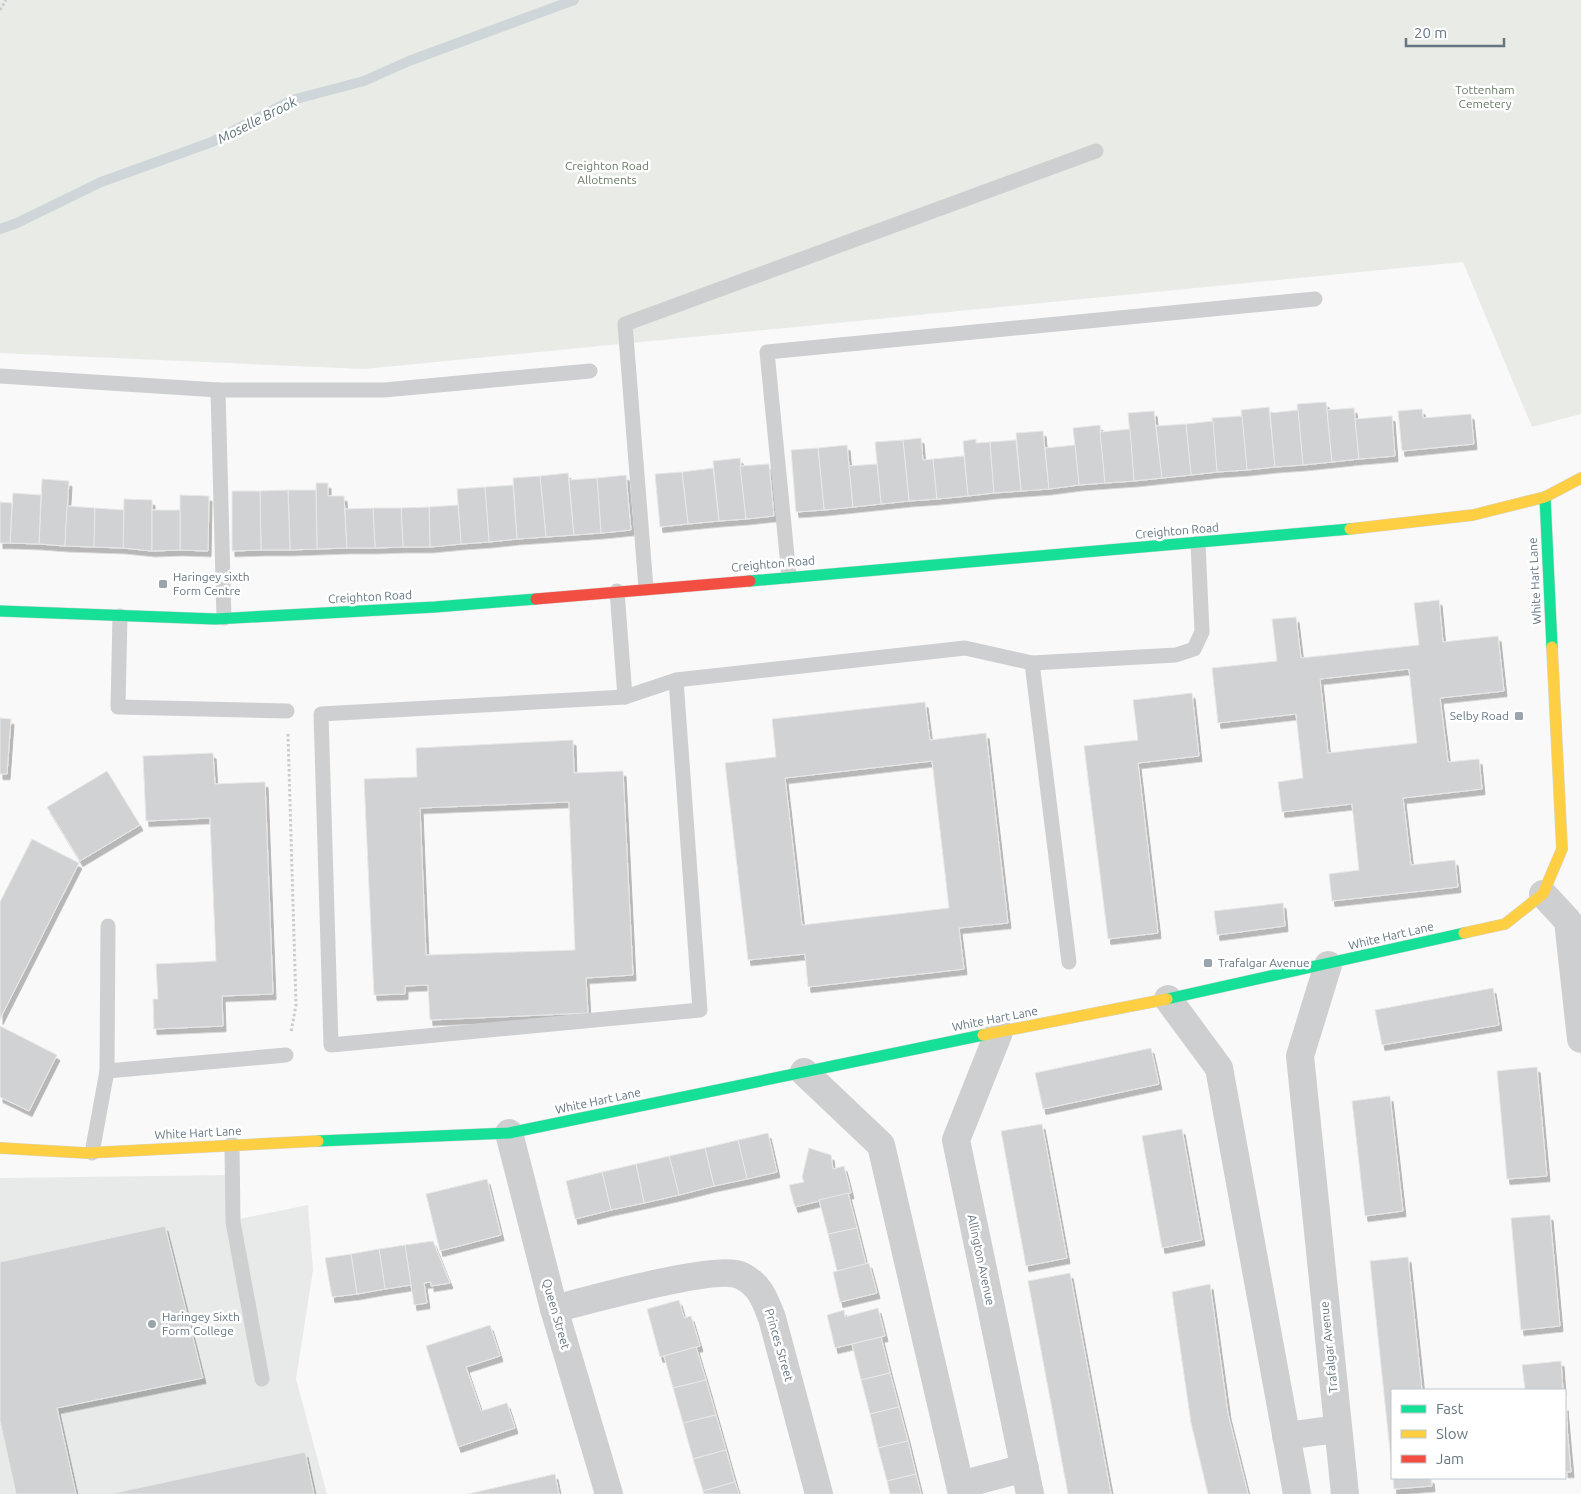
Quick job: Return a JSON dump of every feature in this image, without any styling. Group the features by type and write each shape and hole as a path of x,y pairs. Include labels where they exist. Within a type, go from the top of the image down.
{"street":[{"path":"1545,497 1581,478"},
{"name":"Creighton Road","path":"0,611 224,618 435,607 1376,527 1473,515 1545,497"},
{"name":"White Hart Lane","path":"0,1148 92,1153 232,1144 457,1137 509,1133 1168,999 1328,965 1504,924 1543,894 1562,849 1545,497"},
{"path":"1543,894 1568,921 1581,1039"},
{"name":"Trafalgar Avenue","path":"1328,965 1300,1056 1345,1494"},
{"path":"1168,999 1220,1068 1297,1494"},
{"name":"Allington Avenue","path":"999,1032 956,1140 1030,1494"},
{"path":"804,1072 881,1145 961,1490 1025,1468"},
{"name":"Queen Street","path":"509,1133 554,1309 609,1494"},
{"name":"Princes Street","path":"554,1309 701,1274 740,1275 762,1291 772,1318 819,1494"},
{"path":"1286,1436 1337,1429"}],"lane":[{"path":"646,588 625,324 1096,151"},
{"path":"790,576 767,352 1315,299"},
{"path":"0,376 218,390 384,390 590,371"},
{"path":"218,390 224,618"},
{"path":"676,680 700,1010 331,1045 321,714 625,697 676,680 965,648 1032,663 1176,655 1194,649 1202,632 1198,543"},
{"path":"618,591 625,697"},
{"path":"120,616 118,707 287,711"},
{"path":"1032,663 1069,962"},
{"path":"92,1153 107,1071 108,926"},
{"path":"107,1071 286,1055"},
{"path":"232,1144 233,1222 262,1379"}],"path":[{"path":"0,10 6,0"},
{"path":"286,1055 296,1005 287,711"}],"shaded area":[{"name":"Haringey Sixth Form College","path":"230,1175 239,1219 308,1205 313,1270 296,1379 327,1494 0,1494 0,1178"}],"green space":[{"name":"Creighton Road Allotments","path":"0,0 1581,0 1581,414 1532,427 1463,262 364,369 0,353"}],"building":[{"path":"1326,402 1332,462 1303,465 1297,404"},
{"path":"1269,407 1275,467 1247,470 1241,410"},
{"path":"1354,408 1359,459 1332,462 1327,410"},
{"path":"1422,409 1423,418 1471,414 1474,444 1402,451 1398,411"},
{"path":"1298,410 1303,465 1275,467 1270,413"},
{"path":"1154,411 1162,478 1134,481 1128,413"},
{"path":"1242,416 1247,470 1217,472 1212,418"},
{"path":"1392,416 1395,456 1359,459 1355,419"},
{"path":"1213,421 1217,472 1191,475 1186,424"},
{"path":"1186,424 1191,475 1162,478 1156,426"},
{"path":"1100,425 1105,483 1079,485 1073,428"},
{"path":"1130,429 1134,481 1105,483 1100,432"},
{"path":"1043,431 1049,489 1021,491 1016,433"},
{"path":"921,438 923,460 933,459 937,499 909,501 903,440"},
{"path":"976,439 976,443 990,442 994,493 968,496 963,441"},
{"path":"903,440 909,501 881,504 875,442"},
{"path":"1016,440 1021,491 994,493 990,442"},
{"path":"847,445 853,507 824,510 818,448"},
{"path":"1075,445 1079,485 1049,489 1045,448"},
{"path":"818,448 824,510 796,512 791,450"},
{"path":"964,456 968,496 937,499 933,459"},
{"path":"740,458 746,519 719,521 713,461"},
{"path":"769,464 774,516 746,519 740,466"},
{"path":"877,464 881,504 853,507 849,466"},
{"path":"713,468 719,521 688,524 682,472"},
{"path":"682,472 688,524 660,527 655,474"},
{"path":"568,473 574,535 546,537 540,476"},
{"path":"626,475 631,530 601,533 597,478"},
{"path":"540,476 546,537 517,539 513,478"},
{"path":"597,478 601,533 574,535 569,480"},
{"path":"42,479 69,481 65,546 39,544"},
{"path":"316,483 328,483 328,496 344,496 347,548 317,549"},
{"path":"513,485 517,539 489,542 485,487"},
{"path":"485,487 489,542 461,544 457,489"},
{"path":"288,490 316,490 317,549 290,550"},
{"path":"288,490 290,550 261,550 260,491"},
{"path":"232,491 260,491 261,550 232,551"},
{"path":"13,493 41,495 39,544 10,543"},
{"path":"180,495 209,496 208,551 180,550"},
{"path":"124,499 152,500 152,551 123,548"},
{"path":"0,502 12,503 10,543 0,543"},
{"path":"458,505 461,544 430,547 429,507"},
{"path":"67,506 95,508 94,547 65,546"},
{"path":"429,507 430,547 403,547 401,508"},
{"path":"95,508 124,510 123,548 94,547"},
{"path":"373,508 401,508 403,547 375,548"},
{"path":"373,508 375,548 347,548 345,509"},
{"path":"152,510 180,510 180,550 152,551"},
{"path":"1439,600 1443,642 1498,636 1504,691 1440,698 1448,762 1479,759 1482,789 1403,798 1411,865 1455,860 1458,887 1332,901 1329,874 1359,870 1352,804 1282,812 1278,782 1303,778 1296,714 1218,723 1212,668 1277,661 1272,619 1296,617 1301,658 1419,645 1414,603","holes":["1409,669 1417,743 1328,753 1320,679"]},
{"path":"1192,693 1199,756 1138,763 1158,933 1108,939 1084,746 1138,740 1133,700"},
{"path":"925,702 930,740 986,733 1008,923 959,928 964,969 808,987 805,954 748,960 725,763 776,757 772,719","holes":["932,761 949,908 802,925 785,778"]},
{"path":"0,718 11,719 7,774 0,774"},
{"path":"573,740 574,773 623,771 633,975 586,978 588,1013 430,1020 428,985 405,986 405,994 374,995 364,779 417,777 416,748","holes":["569,802 575,950 426,955 420,808"]},
{"path":"213,753 215,784 265,782 273,994 222,996 223,1026 154,1029 153,999 158,999 156,964 216,961 210,818 146,821 143,756"},
{"path":"107,771 140,825 80,861 47,807"},
{"path":"32,839 79,863 0,1019 0,902"},
{"path":"1283,903 1285,926 1217,935 1214,911"},
{"path":"1493,988 1499,1025 1382,1045 1375,1010"},
{"path":"0,1026 57,1055 29,1111 0,1097"},
{"path":"1151,1048 1159,1084 1043,1109 1035,1073"},
{"path":"1537,1067 1547,1176 1507,1179 1497,1071"},
{"path":"1390,1096 1403,1211 1365,1216 1352,1101"},
{"path":"1042,1124 1067,1258 1026,1266 1001,1131"},
{"path":"1182,1129 1202,1240 1162,1248 1142,1136"},
{"path":"768,1133 777,1172 747,1179 738,1140"},
{"path":"738,1140 747,1179 714,1186 705,1148"},
{"path":"705,1148 714,1186 679,1195 669,1156"},
{"path":"809,1148 831,1155 833,1169 844,1166 851,1193 795,1207 789,1185 804,1182 802,1177"},
{"path":"669,1156 679,1195 644,1203 636,1164"},
{"path":"636,1164 644,1203 611,1210 602,1172"},
{"path":"602,1172 611,1210 575,1219 566,1181"},
{"path":"487,1179 501,1235 440,1251 426,1194"},
{"path":"848,1193 857,1228 828,1234 819,1200"},
{"path":"1550,1215 1560,1326 1521,1330 1511,1218"},
{"path":"165,1226 203,1378 57,1408 76,1494 16,1494 0,1421 0,1262"},
{"path":"857,1228 866,1264 837,1271 828,1234"},
{"path":"433,1241 450,1283 431,1286 431,1282 424,1283 427,1303 414,1305 405,1245"},
{"path":"405,1245 411,1285 385,1289 379,1249"},
{"path":"379,1249 385,1289 357,1294 351,1254"},
{"path":"351,1254 357,1294 332,1297 325,1258"},
{"path":"1408,1257 1422,1389 1391,1389 1391,1460 1370,1261"},
{"path":"869,1263 877,1293 840,1302 833,1272"},
{"path":"1070,1273 1111,1494 1068,1494 1028,1281"},
{"path":"1210,1284 1228,1414 1248,1494 1208,1494 1191,1423 1172,1292"},
{"path":"679,1300 684,1318 691,1316 700,1346 660,1357 647,1309"},
{"path":"878,1308 885,1336 835,1348 827,1315 844,1310 845,1317"},
{"path":"490,1325 500,1356 466,1367 481,1411 507,1403 515,1428 458,1447 426,1346"},
{"path":"881,1337 890,1373 861,1380 852,1344"},
{"path":"696,1347 706,1380 673,1388 664,1356"},
{"path":"1561,1361 1563,1389 1525,1389 1522,1365"},
{"path":"890,1373 899,1407 870,1414 861,1380"},
{"path":"706,1380 716,1415 683,1423 673,1388"},
{"path":"899,1407 908,1441 878,1448 870,1414"},
{"path":"716,1415 726,1450 693,1459 683,1423"},
{"path":"1566,1416 1571,1472 1566,1472"},
{"path":"908,1441 916,1474 887,1481 878,1448"},
{"path":"726,1450 735,1482 703,1491 693,1459"},
{"path":"305,1452 314,1494 110,1494"},
{"path":"555,1474 559,1494 468,1494"},
{"path":"916,1474 921,1494 890,1494 887,1481"},
{"path":"1393,1479 1431,1479 1432,1486 1394,1489"},
{"path":"735,1482 739,1494 704,1494 703,1491"}],"waterway":[{"name":"Moselle Brook","path":"0,229 17,223 101,182 212,142 292,100 364,81 409,61 574,0"}],"traffic: fast":[{"path":"1545,497 1552,647"},
{"path":"750,581 1350,529"},
{"path":"0,611 215,619 435,607 536,599"},
{"path":"1167,999 1464,933"},
{"path":"318,1141 509,1133 983,1035"}],"traffic: slow":[{"path":"1350,529 1473,515 1545,497 1581,478"},
{"path":"1464,933 1505,924 1543,894 1562,849 1552,647"},
{"path":"983,1035 1167,999"},
{"path":"0,1148 86,1153 318,1141"}],"traffic: jam":[{"path":"536,599 750,581"}],"place":[{"name":"Haringey sixth Form Centre","path":"163,584"},
{"name":"Selby Road","path":"1519,716"},
{"name":"Trafalgar Avenue","path":"1208,963"},
{"name":"Haringey Sixth Form College","path":"152,1324"}],"park label":[{"name":"Tottenham Cemetery","path":"1485,97"}]}
